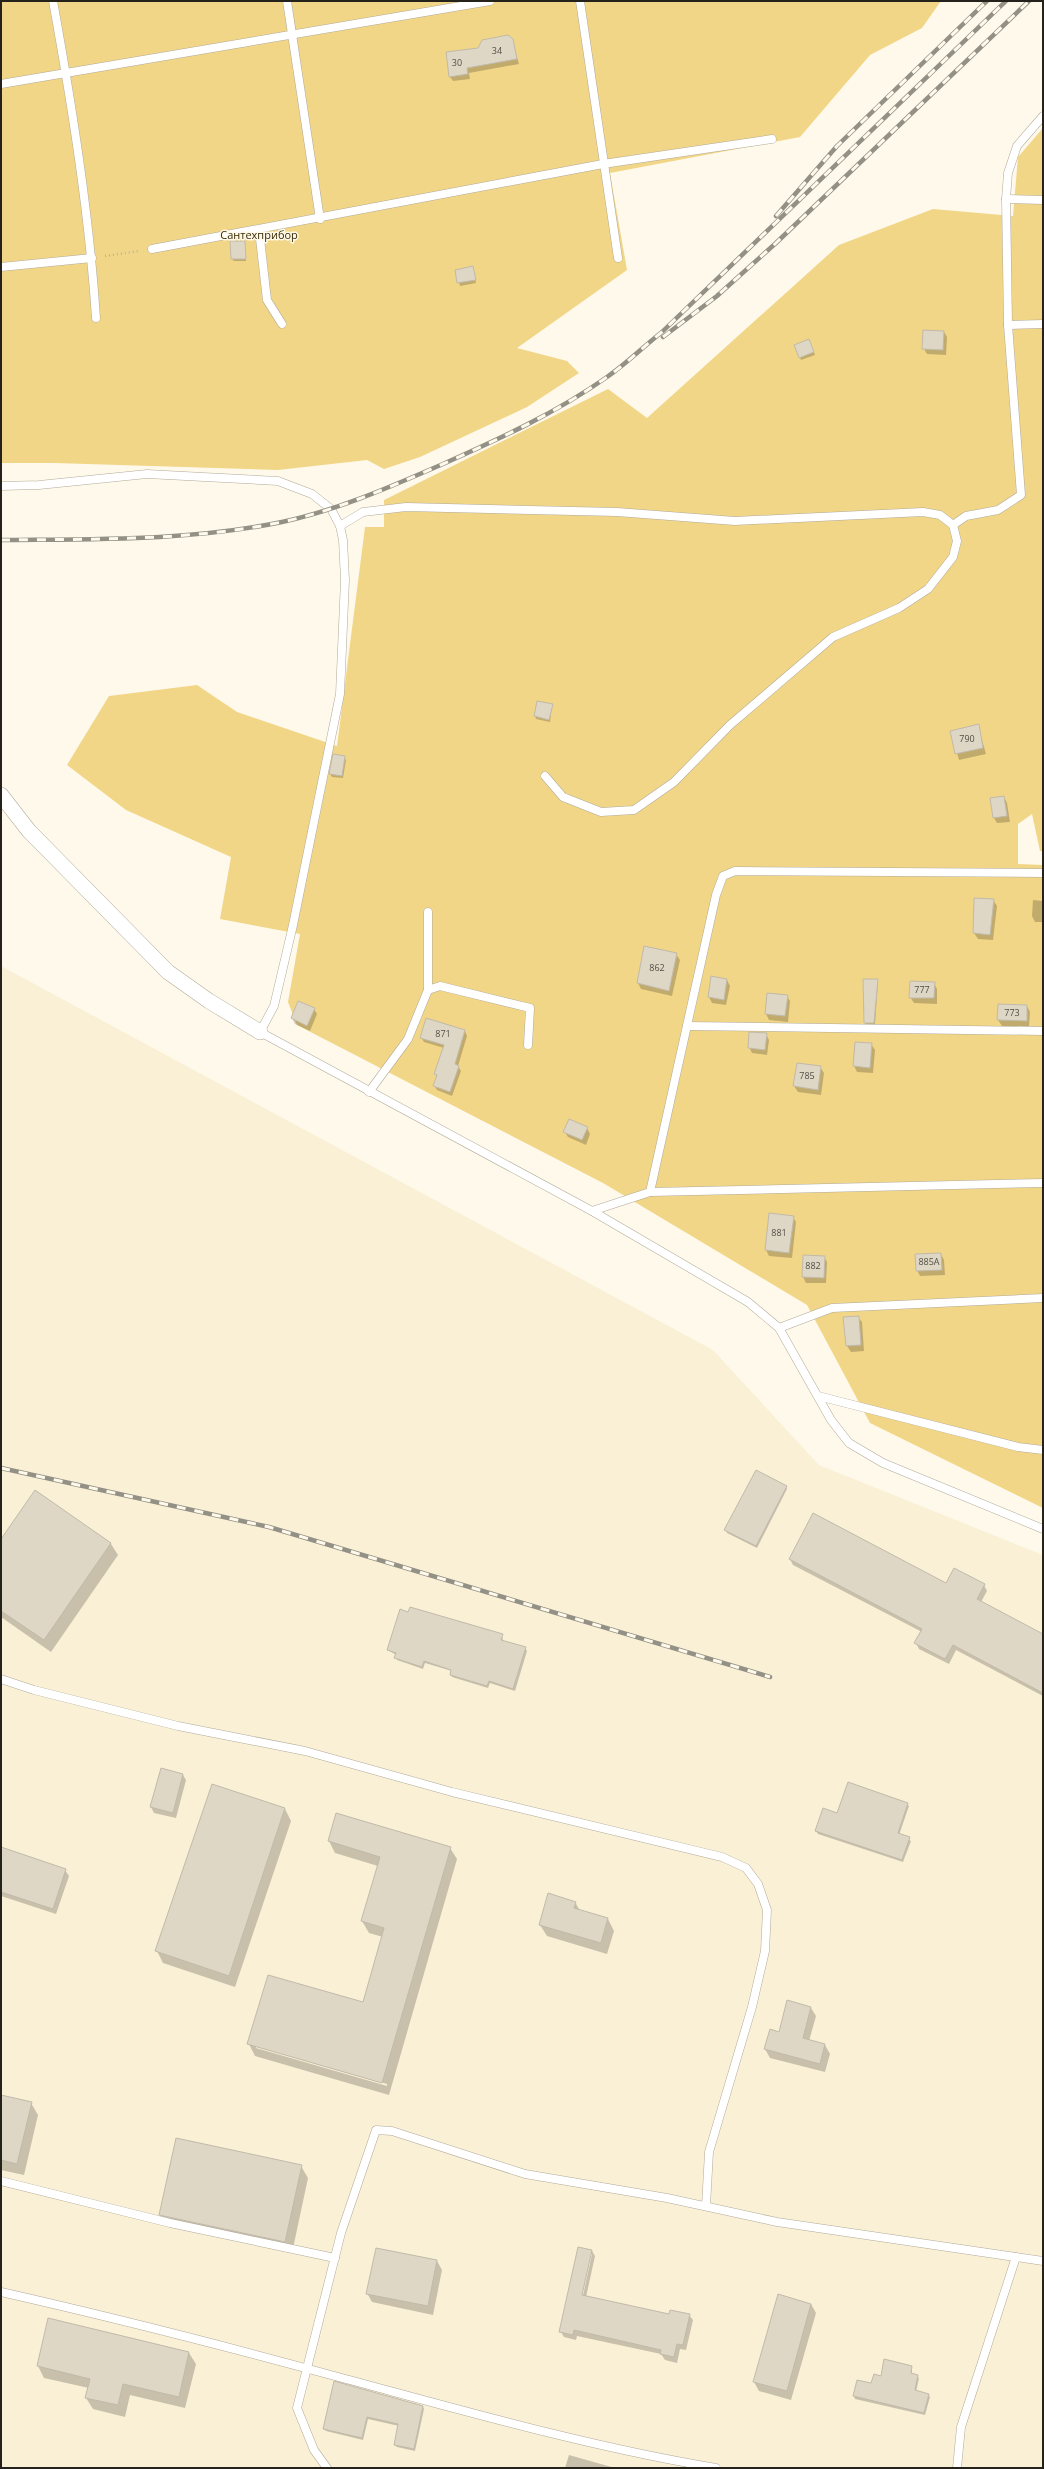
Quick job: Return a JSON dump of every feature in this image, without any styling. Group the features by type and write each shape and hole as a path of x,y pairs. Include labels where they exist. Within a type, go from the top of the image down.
{"street":[{"path":"1,795 29,831 168,972 209,1001 260,1032"}],"lane":[{"path":"53,1 66,72 92,258 96,318"},
{"path":"287,1 320,219"},
{"path":"1,84 490,1"},
{"path":"580,1 618,258"},
{"path":"953,525 966,516 998,510 1021,495 1008,325 1006,199 1008,173 1018,146 1043,116"},
{"path":"152,249 320,219 604,164 772,139"},
{"path":"1006,199 1043,200"},
{"path":"259,230 267,300 282,324"},
{"path":"1,267 92,258"},
{"path":"1008,325 1043,324"},
{"path":"1,486 39,485 147,474 278,481 312,494 331,509 340,526 343,540 345,580 340,694 293,925 274,1006 260,1032 592,1211 748,1302 780,1328 831,1420 849,1443 883,1463 1043,1529"},
{"path":"340,526 363,512 378,509 426,507 617,512 735,521 924,512 940,515 953,525 957,541 954,557 928,589 899,608 833,637 730,725 674,782 634,810 601,812 563,797 545,776"},
{"path":"650,1192 716,895 723,876 735,871 1043,873"},
{"path":"369,1092 408,1039 428,990 428,912"},
{"path":"428,990 440,986 530,1008 528,1045"},
{"path":"687,1026 1043,1030"},
{"path":"592,1211 650,1192 1043,1183"},
{"path":"780,1328 832,1308 1043,1298"},
{"path":"818,1396 1018,1447 1043,1450"},
{"path":"1,1679 34,1690 178,1726 305,1751 452,1792 722,1857 746,1868 758,1884 767,1910 765,1951 752,2007 709,2152 706,2206"},
{"path":"327,2468 314,2450 297,2408 335,2258 376,2130 392,2131 525,2174 706,2206 777,2222 1043,2261"},
{"path":"1,2181 170,2223 335,2258"},
{"path":"957,2468 961,2428 1016,2257"},
{"path":"1,2292 130,2321 479,2415 681,2462 716,2468"}],"path":[{"path":"92,258 152,249"}],"shaded area":[{"path":"1,966 713,1350 819,1465 1043,1555 1043,2468 1,2468"}],"green space":[{"name":"Сантехприбор","path":"1,1 941,1 922,28 870,55 800,137 610,173 627,270 517,348 567,361 579,373 527,407 420,457 384,469 367,460 278,470 55,463 1,463"},
{"path":"1043,128 1043,851 1040,851 1032,814 1018,824 1018,864 1043,865 1043,1508 870,1423 807,1305 603,1183 297,1025 288,1002 300,934 220,919 231,857 126,810 67,765 109,696 197,685 237,712 337,746 365,527 384,527 384,500 608,389 647,418 839,245 933,209 1013,216 1018,157"}],"building":[{"path":"508,35 513,39 517,59 467,68 468,74 449,77 446,52 478,48 482,40"},
{"path":"230,241 245,241 246,259 231,259"},
{"path":"473,266 476,280 457,283 455,270"},
{"path":"923,330 944,331 943,350 922,349"},
{"path":"809,339 814,352 799,358 794,345"},
{"path":"537,701 553,704 549,720 534,716"},
{"path":"979,724 983,748 955,754 950,731"},
{"path":"333,754 345,756 342,776 329,774"},
{"path":"1004,796 1007,816 993,818 990,798"},
{"path":"974,898 994,899 990,935 973,933"},
{"path":"644,946 677,953 669,991 637,983"},
{"path":"711,976 727,979 724,1000 708,997"},
{"path":"863,979 878,979 874,1023 864,1023"},
{"path":"910,981 935,982 934,998 909,998"},
{"path":"767,993 788,995 785,1016 765,1014"},
{"path":"298,1001 315,1008 307,1026 291,1018"},
{"path":"998,1004 1027,1005 1027,1021 997,1020"},
{"path":"426,1018 465,1030 455,1064 459,1066 450,1092 433,1086 437,1075 434,1074 444,1045 420,1038"},
{"path":"749,1032 767,1033 765,1050 748,1048"},
{"path":"855,1042 872,1043 870,1068 853,1066"},
{"path":"797,1063 821,1066 818,1090 793,1086"},
{"path":"569,1119 588,1127 582,1140 563,1132"},
{"path":"769,1213 794,1216 789,1253 765,1250"},
{"path":"941,1253 942,1270 916,1271 915,1254"},
{"path":"803,1255 825,1256 824,1278 802,1277"},
{"path":"859,1316 861,1345 846,1346 843,1317"},
{"path":"756,1470 787,1486 756,1546 724,1530"},
{"path":"35,1490 111,1543 44,1640 1,1611 1,1539"},
{"path":"813,1513 946,1583 954,1568 985,1584 977,1599 1043,1634 1043,1693 953,1645 945,1659 914,1643 922,1629 789,1559"},
{"path":"410,1607 503,1634 501,1640 526,1647 513,1689 489,1681 487,1686 450,1675 451,1670 424,1661 422,1667 394,1658 396,1653 387,1650 400,1609 408,1612"},
{"path":"161,1768 183,1774 173,1813 150,1807"},
{"path":"848,1782 908,1803 898,1833 910,1837 902,1860 815,1831 823,1808 837,1813"},
{"path":"212,1784 285,1808 229,1976 155,1951"},
{"path":"336,1813 451,1847 382,2083 247,2044 268,1975 363,2002 384,1928 361,1921 380,1857 328,1841"},
{"path":"1,1847 66,1869 53,1909 1,1892"},
{"path":"548,1893 576,1902 574,1908 608,1918 601,1943 539,1925"},
{"path":"787,2000 811,2007 803,2038 825,2044 820,2064 764,2049 770,2029 779,2032"},
{"path":"1,2095 32,2102 17,2164 1,2160"},
{"path":"176,2138 302,2165 285,2242 159,2215"},
{"path":"578,2247 592,2250 582,2295 669,2314 670,2310 690,2314 683,2345 677,2344 674,2357 660,2354 661,2350 574,2330 573,2335 559,2332"},
{"path":"376,2248 437,2260 428,2306 366,2294"},
{"path":"778,2294 811,2304 787,2391 753,2382"},
{"path":"48,2318 189,2352 179,2397 123,2384 118,2405 85,2398 90,2379 37,2366"},
{"path":"884,2359 912,2366 911,2373 918,2375 915,2390 929,2394 924,2413 853,2396 857,2380 871,2383 874,2374 881,2376"},
{"path":"334,2381 423,2406 414,2449 394,2445 398,2424 367,2417 362,2438 323,2429"}],"railway":[{"path":"776,216 837,146 987,1"},
{"path":"1,540 107,539 177,536 212,533 282,522 323,511 384,489 443,464 527,425 568,402 607,377 662,332 1006,1"},
{"path":"663,337 717,296 776,243 1029,1"},
{"path":"1,1468 269,1527 770,1677"}]}
